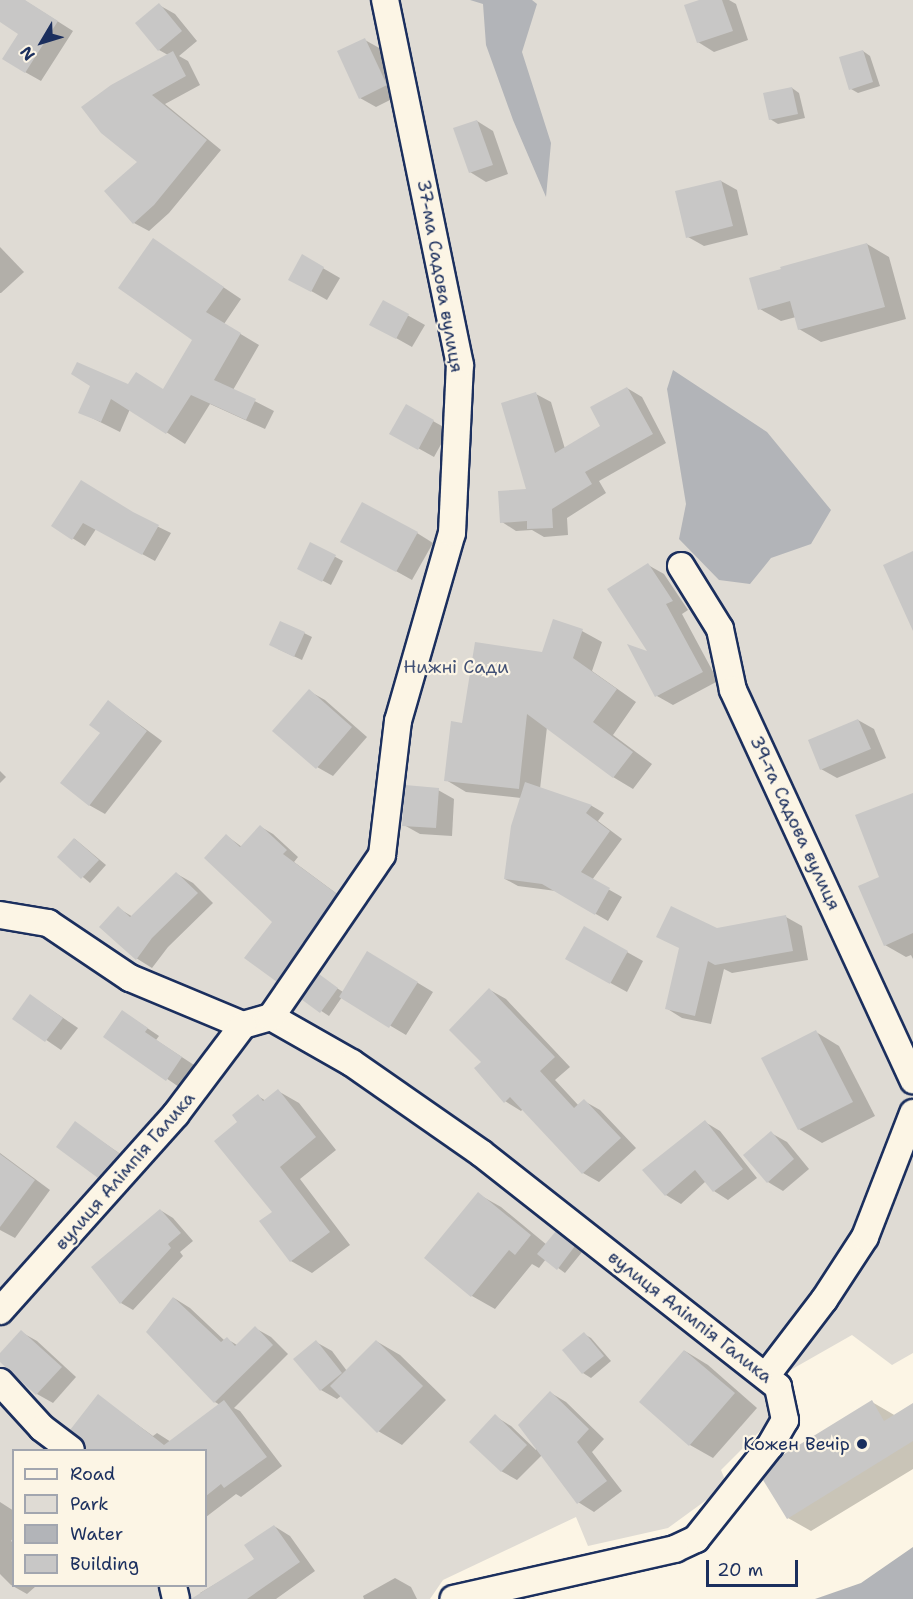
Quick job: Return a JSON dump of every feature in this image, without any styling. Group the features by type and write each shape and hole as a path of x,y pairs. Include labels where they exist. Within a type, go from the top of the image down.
{"street":[{"name":"37-ма Садова вулиця","path":"271,1017 382,855 398,722 452,533 460,365 385,0"},
{"name":"39-та Садова вулиця","path":"681,566 720,629 733,690 913,1080"},
{"path":"0,915 48,923 130,978 243,1025 271,1017"},
{"name":"вулиця Алімпія Галика","path":"271,1017 352,1063 481,1153 778,1387 785,1420 770,1446 696,1539 675,1549 454,1599"},
{"name":"вулиця Алімпія Галика","path":"0,1311 176,1114 243,1025"},
{"path":"766,1376 824,1300 865,1237 913,1113"},
{"path":"0,1382 42,1428 69,1449"}],"green space":[{"name":"Нижні Сади","path":"0,0 913,0 913,1353 892,1365 852,1335 757,1389 779,1412 721,1470 727,1485 668,1528 588,1546 576,1517 443,1580 430,1599 0,1599"}],"water":[{"path":"470,0 532,0 537,4 522,52 551,143 546,197 513,120 486,45 483,4"},
{"path":"673,370 767,432 831,510 811,544 771,558 750,584 719,580 679,539 686,504 667,389"},
{"path":"913,1547 913,1599 815,1599 861,1583"}],"building":[{"path":"0,0 25,0 58,21 25,73 2,59 18,34 0,22"},
{"path":"699,0 722,0 733,31 697,43 684,5"},
{"path":"159,3 182,31 158,51 135,23"},
{"path":"365,38 387,85 359,99 337,51"},
{"path":"863,50 873,82 849,90 839,57"},
{"path":"173,51 186,76 152,95 207,140 154,205 133,224 104,191 137,162 101,133 81,107 111,85"},
{"path":"792,87 798,114 769,120 763,93"},
{"path":"477,120 493,165 469,173 453,128"},
{"path":"721,180 733,226 686,238 675,191"},
{"path":"153,238 224,287 206,312 241,333 214,380 256,399 246,420 191,395 166,434 111,399 101,422 78,413 90,386 71,374 77,362 128,384 136,372 163,389 192,340 118,288"},
{"path":"867,243 885,307 798,330 790,301 758,310 749,278"},
{"path":"302,254 324,267 311,292 288,280"},
{"path":"383,300 409,314 396,339 369,325"},
{"path":"627,387 653,434 585,472 592,484 552,509 553,528 527,529 527,521 500,523 498,491 526,489 501,403 536,392 555,453 600,426 590,407"},
{"path":"406,404 434,420 418,450 389,434"},
{"path":"81,480 159,525 142,555 83,523 72,540 51,526"},
{"path":"362,502 418,532 396,572 340,542"},
{"path":"310,542 336,555 322,582 297,569"},
{"path":"913,551 913,631 883,565"},
{"path":"648,563 673,601 666,604 703,672 655,697 627,644 647,651 607,589"},
{"path":"553,619 583,629 573,658 617,689 593,722 633,752 613,778 527,714 519,789 444,781 451,721 462,723 475,642 542,652"},
{"path":"280,621 305,632 294,657 269,645"},
{"path":"309,689 352,727 316,769 272,731"},
{"path":"108,700 147,731 89,806 60,783 100,733 89,725"},
{"path":"858,719 871,749 820,770 808,740"},
{"path":"525,782 592,805 586,813 610,831 581,872 610,888 595,915 542,884 504,879 511,826"},
{"path":"405,785 439,788 436,828 402,826"},
{"path":"913,793 913,933 884,946 858,886 879,877 855,815"},
{"path":"260,825 287,850 283,854 337,894 277,982 244,958 272,922 204,858 226,834 240,847"},
{"path":"74,838 99,860 81,879 57,857"},
{"path":"176,872 198,893 152,938 136,960 99,927 118,906 130,917"},
{"path":"671,906 717,928 786,915 793,951 715,965 708,961 695,1016 665,1009 679,948 656,937"},
{"path":"584,926 628,951 610,984 565,959"},
{"path":"367,951 418,982 389,1028 339,997"},
{"path":"319,974 338,988 320,1013 301,999"},
{"path":"489,988 555,1057 540,1071 574,1108 584,1099 621,1138 582,1174 510,1097 504,1103 474,1068 481,1062 449,1030"},
{"path":"30,994 63,1018 45,1042 12,1019"},
{"path":"122,1010 148,1028 145,1032 182,1057 166,1081 103,1037"},
{"path":"816,1030 853,1102 798,1130 761,1058"},
{"path":"278,1089 316,1137 280,1167 330,1232 290,1262 259,1221 272,1212 214,1141 237,1122 232,1115 258,1094 263,1101"},
{"path":"705,1120 743,1169 713,1192 695,1170 665,1196 642,1170"},
{"path":"75,1121 120,1154 98,1178 56,1147"},
{"path":"771,1131 794,1159 767,1183 743,1155"},
{"path":"0,1154 35,1180 0,1227"},
{"path":"478,1192 531,1235 515,1255 509,1250 471,1297 424,1258"},
{"path":"160,1209 181,1233 168,1244 171,1248 120,1304 91,1267"},
{"path":"556,1231 575,1246 557,1270 537,1254"},
{"path":"173,1297 221,1342 227,1337 235,1346 255,1326 273,1345 214,1403 146,1332"},
{"path":"21,1330 62,1367 36,1395 0,1362 0,1353"},
{"path":"584,1332 604,1356 582,1374 562,1350"},
{"path":"316,1340 342,1373 320,1391 293,1359"},
{"path":"376,1340 423,1386 377,1433 330,1386"},
{"path":"684,1350 735,1393 689,1446 639,1402"},
{"path":"550,1391 589,1429 577,1442 607,1481 577,1504 518,1425"},
{"path":"98,1394 164,1445 224,1400 267,1457 224,1488 221,1484 207,1495 207,1449 86,1449 80,1438 70,1430"},
{"path":"872,1400 884,1421 913,1403 913,1441 787,1519 763,1480 781,1456"},
{"path":"495,1414 527,1445 501,1472 469,1442"},
{"path":"274,1525 300,1562 247,1599 191,1599 254,1559 244,1545"}],"place":[{"name":"Кожен Вечір","path":"862,1444"}]}
